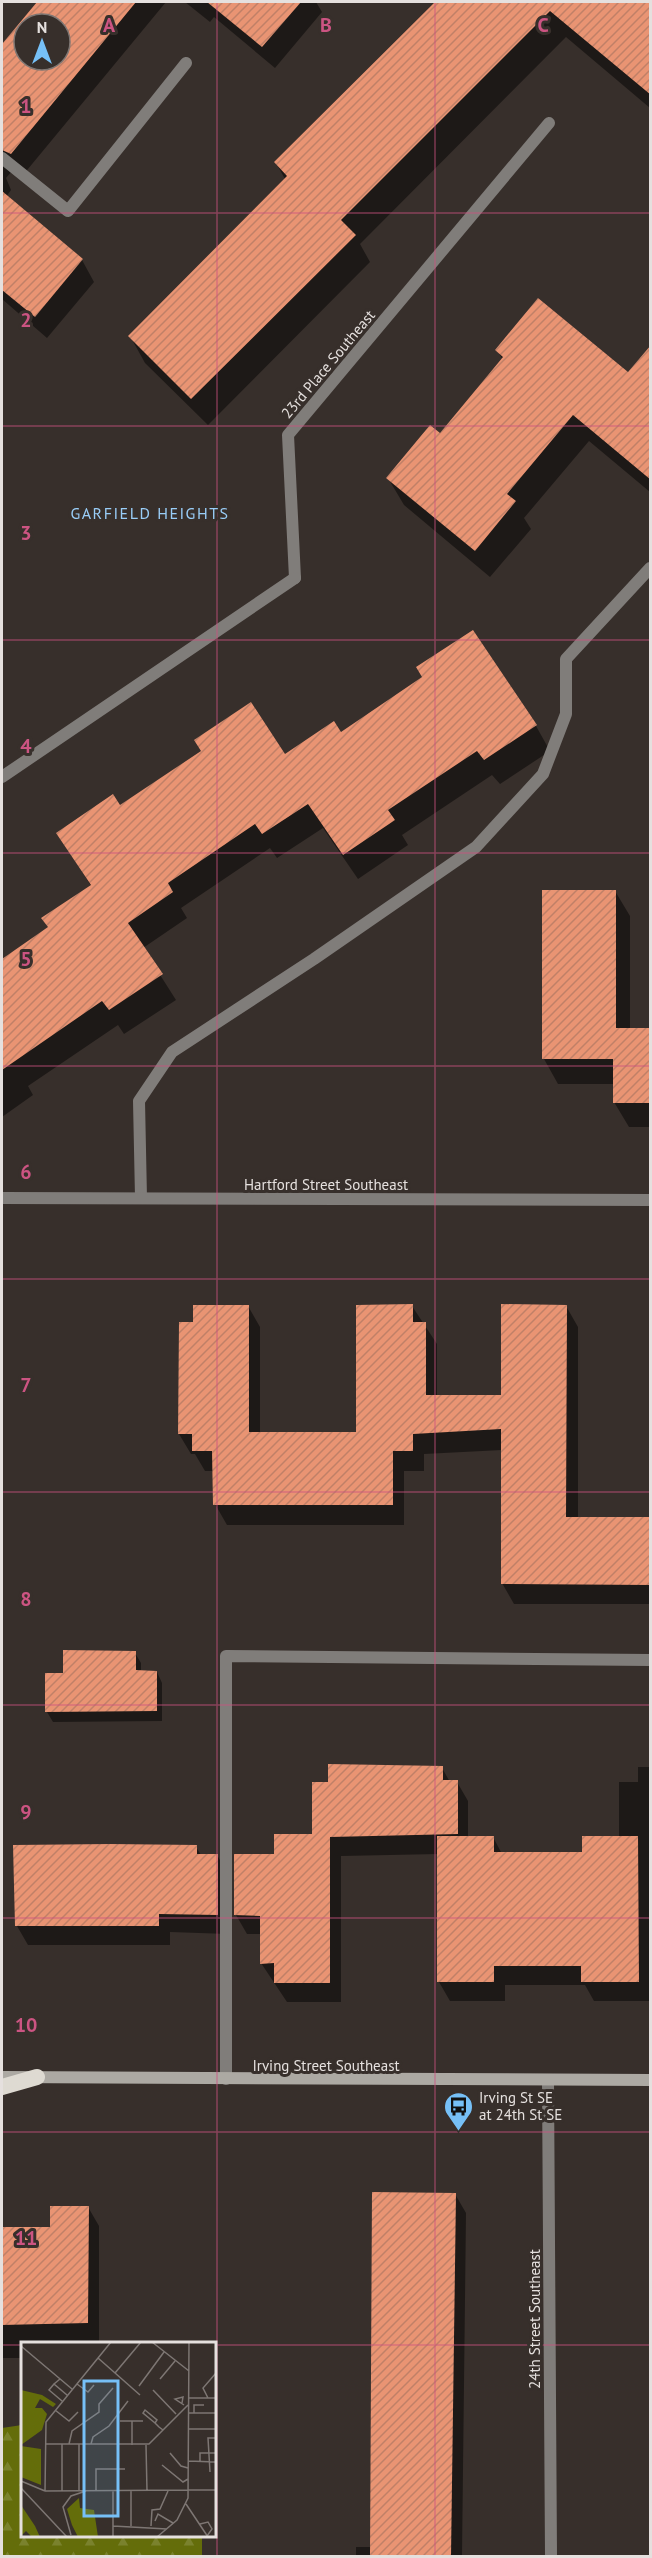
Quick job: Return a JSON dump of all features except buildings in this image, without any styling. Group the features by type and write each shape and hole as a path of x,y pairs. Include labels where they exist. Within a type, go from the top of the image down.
{"highway":[{"path":"2,2087 37,2077"}],"main road":[{"name":"Irving Street Southeast","path":"2,2077 651,2080"}],"street":[{"path":"2,158 68,211 186,63"},
{"name":"23rd Place Southeast","path":"2,777 295,578 288,435 549,123"},
{"path":"141,1198 139,1101 172,1052 333,946 476,847 543,774 566,714 566,659 651,568"},
{"name":"Hartford Street Southeast","path":"2,1198 651,1200"},
{"path":"226,2079 226,1656 651,1660"},
{"name":"24th Street Southeast","path":"548,2081 551,2556"}],"green space":[{"path":"21,2425 21,2537 202,2537 202,2556 2,2556 2,2428"}],"place":[{"name":"Irving St SE at 24th St SE","path":"458,2132"}],"district":[{"name":"GARFIELD HEIGHTS","path":"150,513"}]}
